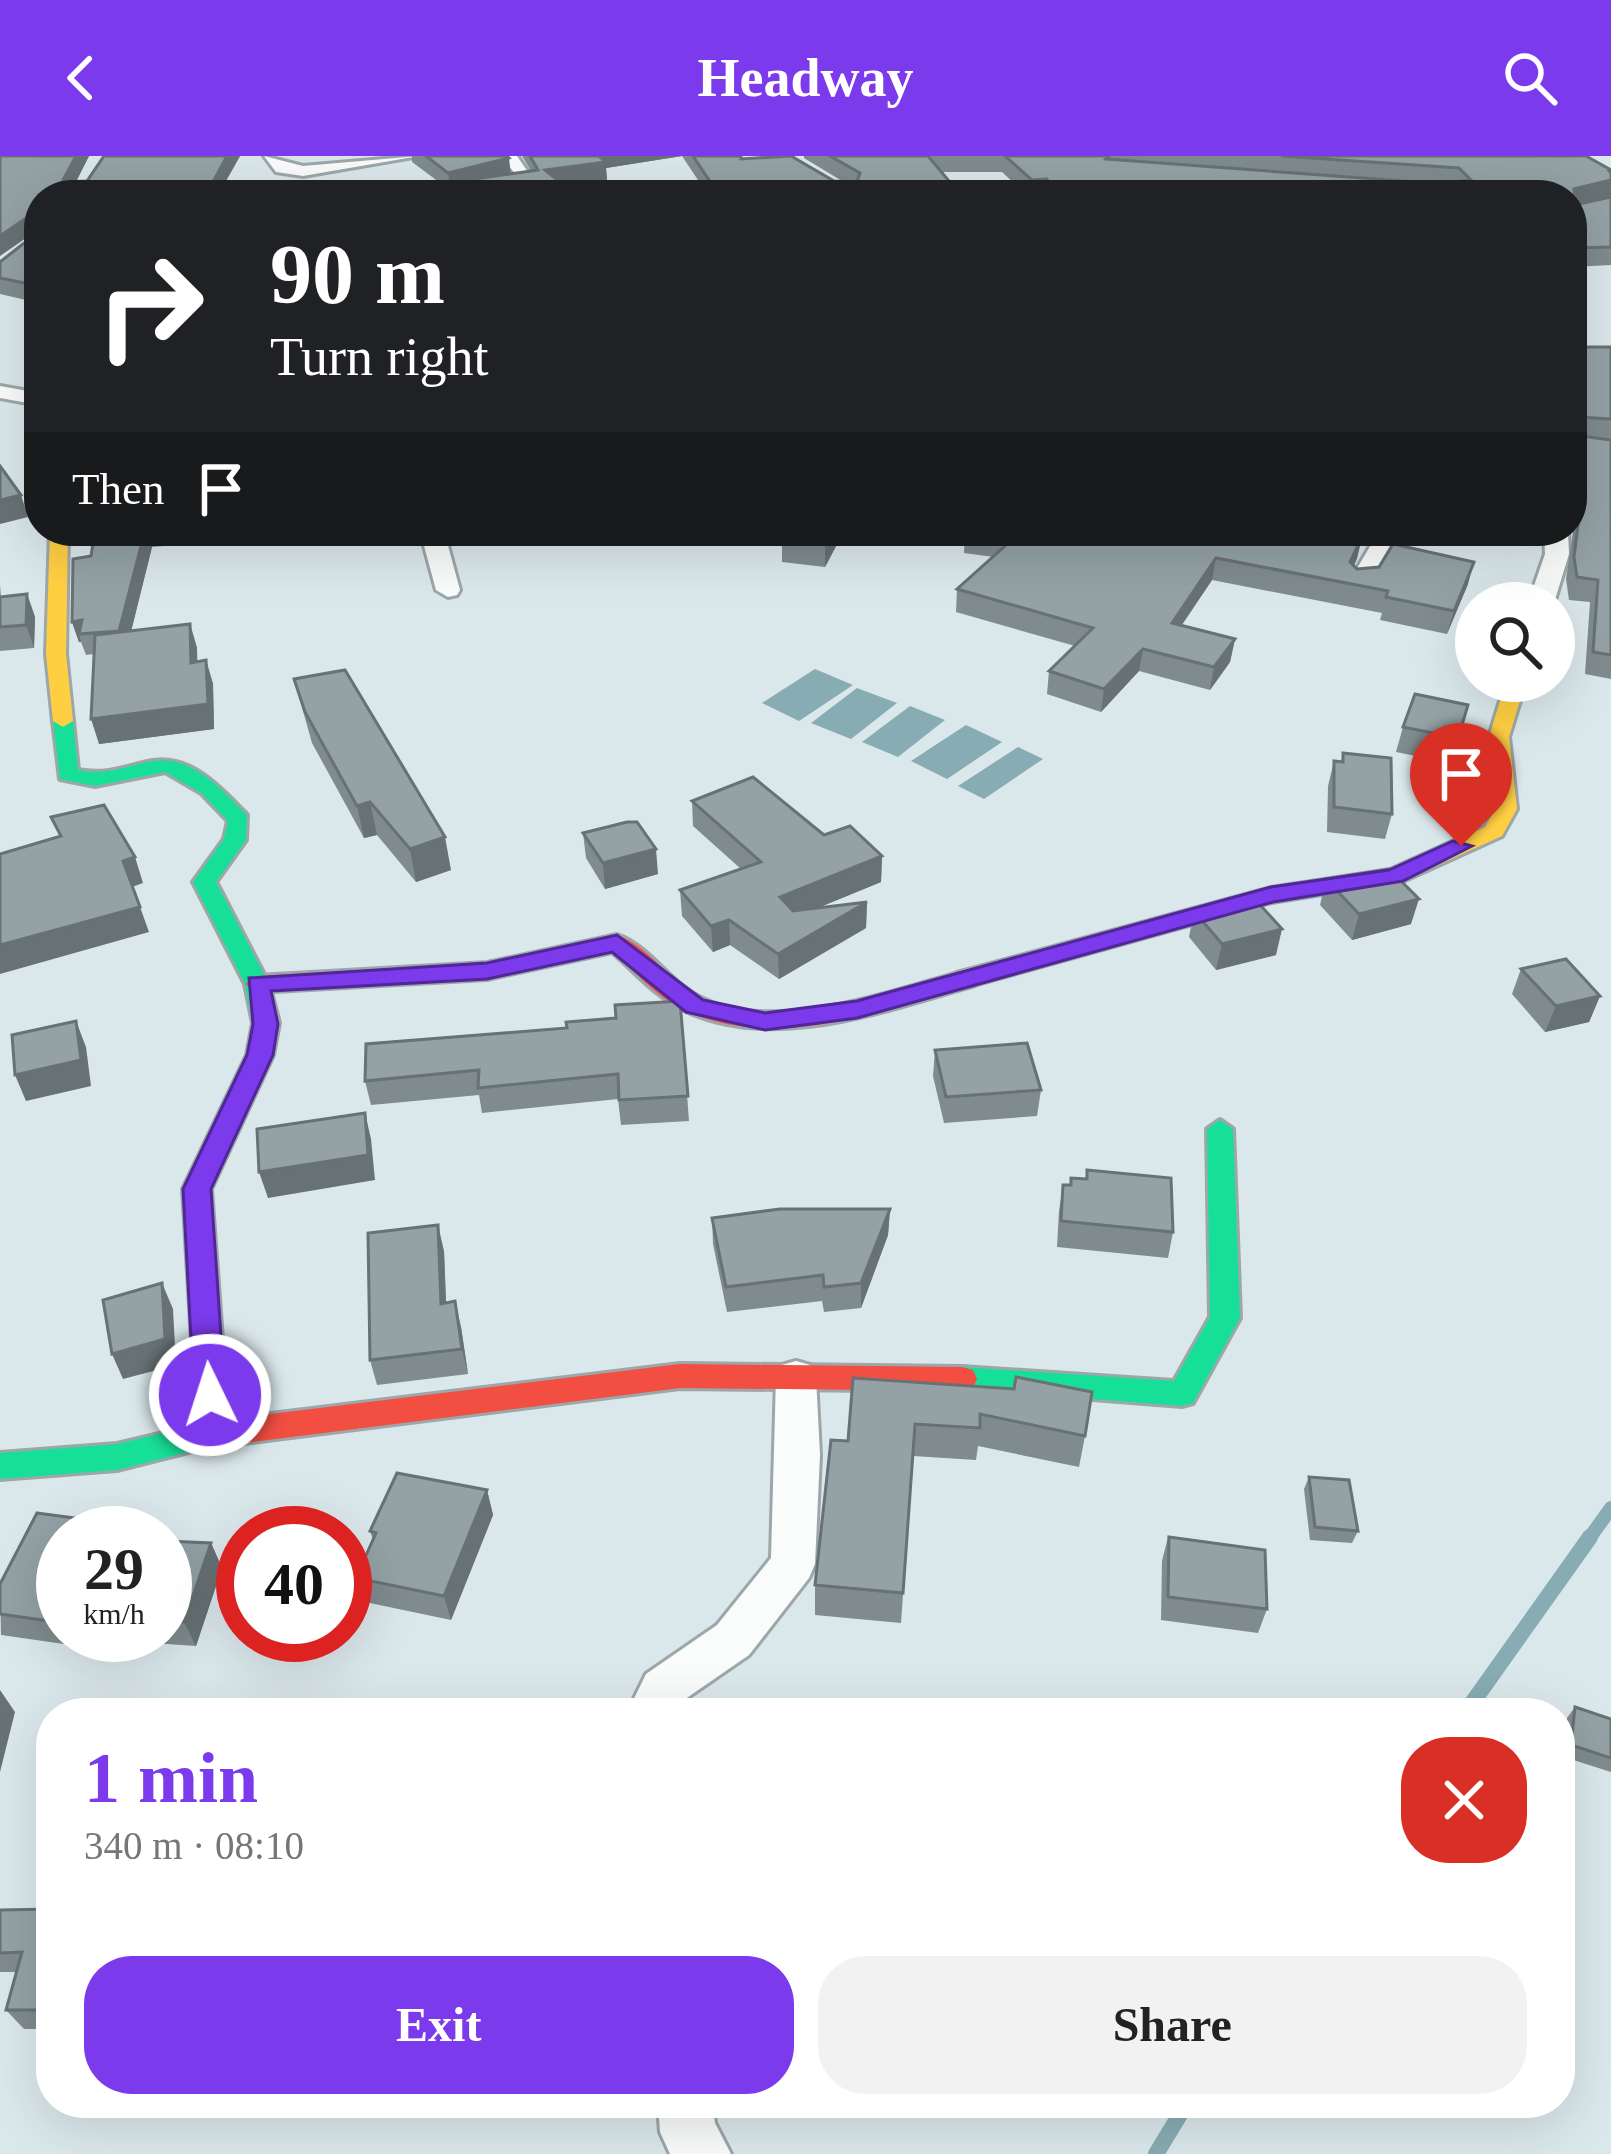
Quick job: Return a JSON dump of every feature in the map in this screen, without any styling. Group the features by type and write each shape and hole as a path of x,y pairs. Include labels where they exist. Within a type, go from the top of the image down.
{"street":[{"path":"272,156 282,168 303,171 411,156"},
{"path":"508,156 530,180"},
{"path":"59,546 56,654 68,773 93,781 155,762 179,763 214,786 239,820 235,840 204,882 257,984 266,1024 260,1055 197,1189 213,1433"},
{"path":"437,546 448,590"},
{"path":"1361,582 1382,546"},
{"path":"1548,582 1557,546"},
{"path":"257,984 487,971 617,943 695,1006 765,1021 857,1009 1271,895 1395,876 1494,831 1503,822 1507,804 1498,740 1515,702"},
{"path":"0,1466 117,1457 213,1433 680,1376 974,1379 1182,1394 1225,1318 1220,1129"},
{"path":"658,1698 662,1689 733,1640 793,1564 800,1455 796,1377"},
{"path":"687,2118 688,2132 703,2154"}],"water":[{"path":"815,669 853,685 799,721 762,703"},
{"path":"857,688 897,703 851,739 811,723"},
{"path":"910,706 945,720 898,757 862,742"},
{"path":"966,725 1002,742 947,779 911,761"},
{"path":"1018,747 1043,759 984,799 958,786"}],"building":[{"path":"0,156 76,156 63,180 24,180 24,220 0,236"},
{"path":"104,156 227,156 214,180 88,180"},
{"path":"426,156 507,156 509,158 448,173"},
{"path":"530,156 599,156 606,162 545,170 557,180 474,179 538,170"},
{"path":"693,156 791,156 832,180 709,180"},
{"path":"830,156 928,156 948,180 858,180 860,173"},
{"path":"1005,156 1109,156 1106,159 1389,180 1047,179 1032,180"},
{"path":"1281,156 1586,156 1611,170 1611,180 1587,186 1587,180 1471,180 1459,168"},
{"path":"1611,197 1611,247 1587,248 1587,202"},
{"path":"24,243 24,283 0,278 0,262"},
{"path":"1587,347 1611,347 1611,419 1587,418"},
{"path":"1587,437 1611,440 1611,655 1593,652 1598,580 1577,577 1575,546 1587,546"},
{"path":"0,466 21,495 0,500"},
{"path":"93,546 141,546 119,631 79,634 82,620 72,622 73,559 91,556"},
{"path":"1005,546 1358,546 1350,562 1357,569 1379,567 1392,546 1402,546 1474,562 1466,582 1455,582 1454,611 1386,597 1388,591 1216,558 1172,623 1235,639 1214,667 1143,649 1104,689 1049,671 1093,628 957,589"},
{"path":"27,594 26,625 0,627 0,597"},
{"path":"190,624 191,663 206,660 208,704 91,719 95,635"},
{"path":"345,670 445,837 410,849 370,802 357,806 305,712 294,679"},
{"path":"1415,694 1468,705 1458,738 1403,727"},
{"path":"1343,753 1391,758 1392,814 1334,807 1334,761 1343,762"},
{"path":"753,777 824,835 850,826 882,856 780,897 793,911 867,902 778,954 729,920 711,926 680,890 761,862 692,801"},
{"path":"104,805 135,857 123,861 140,907 0,945 0,854 61,836 51,817"},
{"path":"637,822 656,849 603,863 583,833"},
{"path":"1389,869 1419,899 1359,914 1326,879"},
{"path":"1252,896 1282,929 1222,944 1194,911"},
{"path":"1566,959 1600,996 1556,1006 1521,969"},
{"path":"680,1001 688,1096 619,1100 618,1074 478,1088 479,1070 365,1081 366,1044 567,1028 566,1022 616,1018 615,1005"},
{"path":"76,1021 81,1060 15,1075 12,1035"},
{"path":"1027,1043 1041,1090 946,1097 935,1050"},
{"path":"365,1113 368,1155 259,1172 257,1129"},
{"path":"1087,1170 1171,1178 1173,1232 1061,1221 1063,1185 1071,1185 1071,1178 1087,1179"},
{"path":"780,1209 890,1209 861,1283 824,1287 823,1275 726,1287 712,1218"},
{"path":"438,1225 441,1304 455,1301 462,1349 370,1360 368,1233"},
{"path":"162,1283 165,1339 112,1354 103,1300"},
{"path":"1016,1377 1092,1392 1085,1436 980,1414 980,1428 915,1424 903,1593 815,1585 831,1440 848,1441 853,1378 1014,1389"},
{"path":"397,1473 487,1490 444,1596 372,1581 376,1533 372,1527"},
{"path":"1309,1477 1349,1480 1358,1531 1315,1527"},
{"path":"36,1515 36,1619 0,1614 0,1584"},
{"path":"1169,1537 1265,1550 1267,1609 1168,1597"},
{"path":"192,1542 211,1543 192,1599"},
{"path":"1575,1707 1611,1719 1611,1758 1575,1746"},
{"path":"36,1909 36,2010 6,2010 22,1952 0,1953 0,1910"}],"waterway":[{"path":"1588,1540 1611,1508"},
{"path":"1476,1698 1590,1537"},
{"path":"1156,2154 1178,2118"}],"traffic: fast":[{"path":"0,1466 117,1457 213,1434 197,1189 260,1055 266,1023 257,984 204,882 235,840 239,820 185,771 150,767 95,780 68,774 63,721"},
{"path":"962,1379 1182,1394 1225,1318 1220,1129"}],"traffic: slow":[{"path":"59,546 56,654 63,721"},
{"path":"966,979 1271,895 1395,876 1494,831 1506,809 1499,737 1510,702"}],"traffic: jam":[{"path":"257,984 487,971 617,943 687,1002 731,1016 765,1019 833,1014 966,979"},
{"path":"213,1434 680,1376 962,1379"}],"route":[{"path":"210,1395 197,1189 260,1055 266,1024 257,984 487,971 617,943 695,1006 765,1021 857,1009 1271,895 1395,876 1461,846"}]}
